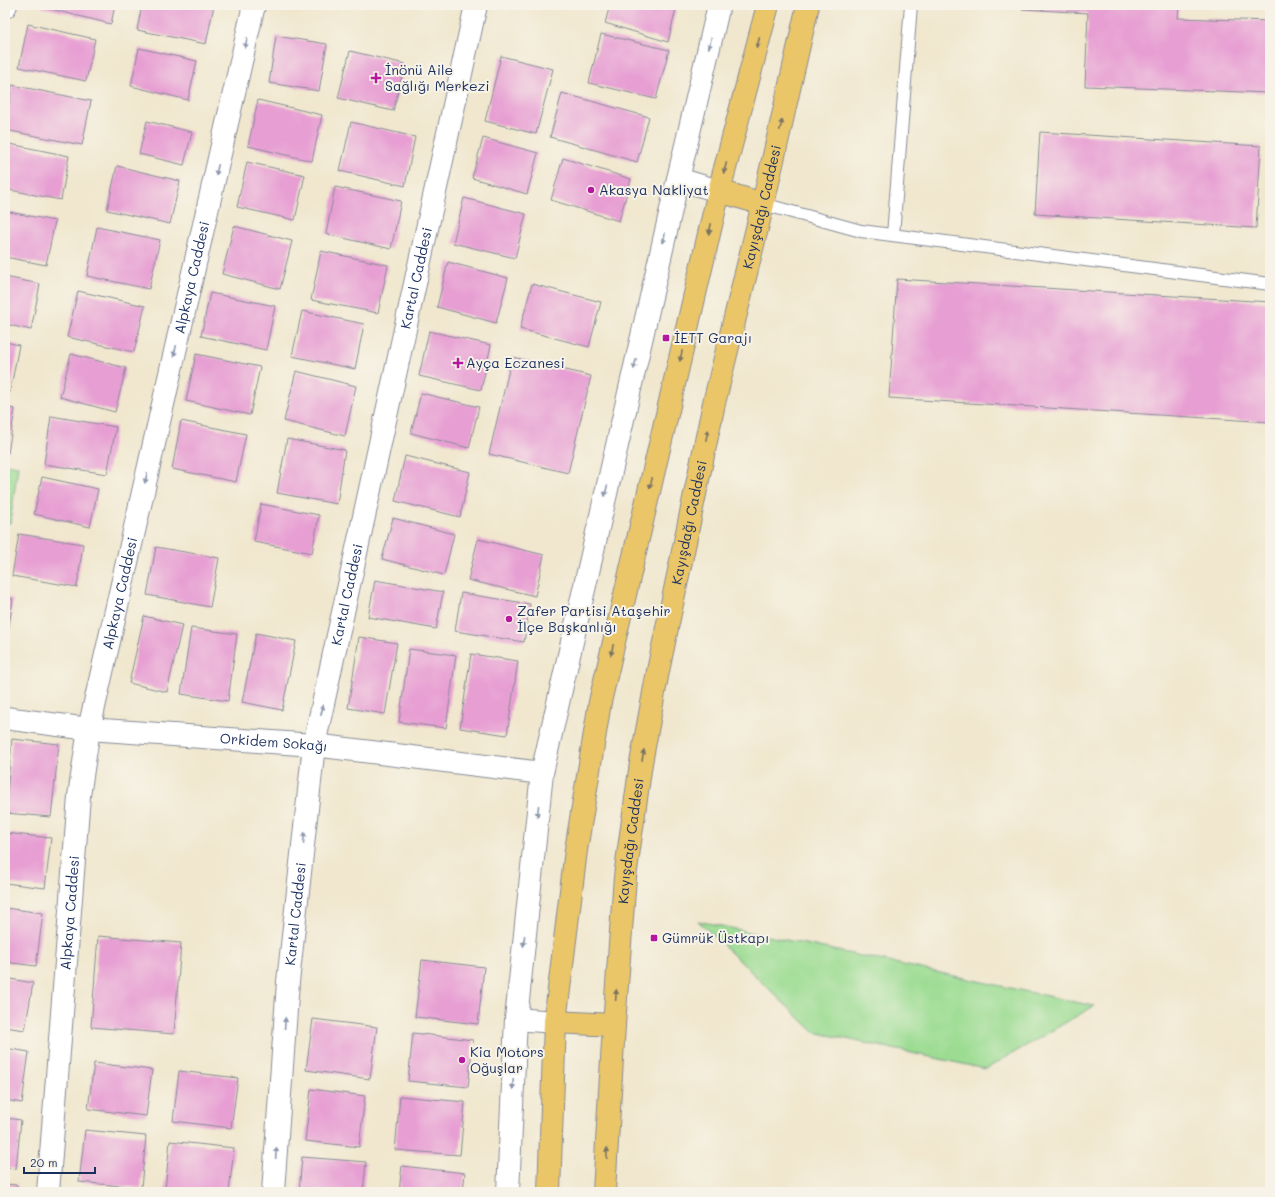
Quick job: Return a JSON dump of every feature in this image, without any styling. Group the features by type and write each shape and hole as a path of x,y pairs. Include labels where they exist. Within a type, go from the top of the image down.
{"main road":[{"path":"549,1192 555,1022 576,850 600,702 719,191 768,5"},
{"name":"Kayışdağı Caddesi","path":"604,1192 625,877 641,763 658,671 714,403 763,204 808,5"},
{"path":"719,191 763,204"},
{"path":"555,1022 614,1025"}],"street":[{"name":"Alpkaya Caddesi","path":"48,1192 78,796 89,729 254,5"},
{"name":"Kartal Caddesi","path":"273,1192 288,982 314,745 476,5"},
{"path":"508,1192 516,1019 542,773 719,5"},
{"path":"678,179 719,191"},
{"name":"Orkidem Sokağı","path":"5,718 89,729 314,745 542,773"},
{"path":"516,1019 555,1022"}],"lane":[{"path":"893,235 911,5"},
{"path":"763,204 861,231 1270,284"}],"green space":[{"path":"5,464 18,466 10,523 5,522"},
{"path":"698,921 1094,1006 986,1069 814,1032"}],"building":[{"path":"43,5 115,5 111,24 42,7"},
{"path":"142,5 214,5 206,44 137,30"},
{"path":"610,5 677,5 668,42 605,23"},
{"path":"1023,5 1179,5 1178,18 1270,21 1270,93 1085,86 1088,13 1022,9"},
{"path":"28,24 95,39 86,81 19,67"},
{"path":"601,34 669,50 656,99 589,83"},
{"path":"276,36 327,44 319,91 269,83"},
{"path":"139,48 197,61 188,100 131,86"},
{"path":"350,51 405,64 393,111 338,98"},
{"path":"501,56 553,69 536,134 485,121"},
{"path":"12,85 91,101 82,145 5,130"},
{"path":"562,93 649,117 637,162 550,137"},
{"path":"258,100 322,115 312,161 248,146"},
{"path":"147,121 192,132 184,165 139,154"},
{"path":"351,122 415,137 405,186 340,171"},
{"path":"1040,132 1261,146 1256,228 1035,214"},
{"path":"483,138 538,153 527,194 472,178"},
{"path":"5,143 69,156 61,200 5,189"},
{"name":"Akasya Nakliyat","path":"563,158 631,179 619,221 551,200"},
{"path":"247,162 305,175 295,220 237,207"},
{"path":"117,166 180,181 170,224 107,210"},
{"path":"335,187 401,201 391,249 326,234"},
{"path":"464,198 526,214 515,258 453,243"},
{"path":"5,211 55,221 46,265 5,257"},
{"path":"234,226 292,241 280,289 222,274"},
{"path":"97,227 160,240 149,289 87,276"},
{"path":"321,251 388,265 378,313 311,300"},
{"path":"448,262 508,278 496,323 437,307"},
{"path":"5,277 40,284 31,330 5,324"},
{"path":"897,279 1270,302 1270,422 889,398"},
{"path":"532,284 601,302 589,347 520,329"},
{"path":"78,291 145,306 134,352 67,337"},
{"path":"210,293 275,306 266,350 201,336"},
{"path":"302,311 364,324 355,369 292,356"},
{"path":"429,331 491,345 481,390 419,376"},
{"path":"5,342 19,345 10,392 5,391"},
{"path":"71,354 126,368 115,412 60,397"},
{"path":"196,354 260,367 250,415 186,401"},
{"path":"512,357 591,376 568,473 489,454"},
{"path":"296,371 356,386 345,436 284,421"},
{"path":"421,393 479,407 469,448 411,433"},
{"path":"5,407 15,409 8,453 5,453"},
{"path":"51,416 116,427 107,474 44,464"},
{"path":"181,421 246,434 236,482 172,469"},
{"path":"287,439 345,450 337,504 277,493"},
{"path":"405,456 470,472 460,517 395,501"},
{"path":"42,477 98,489 90,527 34,514"},
{"path":"261,504 319,515 312,553 254,542"},
{"path":"393,518 454,534 444,575 382,559"},
{"path":"19,534 83,544 77,587 12,576"},
{"path":"478,539 544,555 535,596 468,580"},
{"path":"156,547 219,558 210,607 147,595"},
{"path":"375,580 443,592 436,629 368,617"},
{"path":"461,593 530,604 524,642 455,631"},
{"path":"5,597 13,599 6,648 5,648"},
{"path":"144,616 182,625 167,692 129,683"},
{"path":"191,628 237,634 228,701 181,694"},
{"path":"256,633 296,641 282,710 242,702"},
{"path":"359,637 397,643 385,714 348,708"},
{"path":"409,649 456,655 446,728 399,722"},
{"path":"471,654 518,661 507,735 460,728"},
{"path":"12,739 59,744 51,817 5,813"},
{"path":"5,833 51,838 45,888 5,883"},
{"path":"5,908 43,913 36,966 5,962"},
{"path":"98,936 181,943 174,1034 91,1027"},
{"path":"422,960 484,967 478,1024 415,1017"},
{"path":"5,978 33,983 25,1030 5,1027"},
{"path":"313,1019 377,1027 370,1079 306,1070"},
{"path":"413,1033 473,1040 468,1087 408,1081"},
{"path":"5,1048 29,1052 22,1103 5,1100"},
{"path":"94,1063 152,1070 146,1116 88,1109"},
{"path":"179,1071 238,1078 231,1128 173,1121"},
{"path":"311,1089 365,1096 359,1147 305,1141"},
{"path":"400,1096 465,1102 460,1155 395,1150"},
{"path":"5,1118 21,1120 16,1169 5,1168"},
{"path":"85,1130 146,1136 141,1188 79,1182"},
{"path":"170,1141 234,1148 229,1192 181,1192 165,1190"},
{"path":"302,1157 366,1162 363,1192 299,1192"},
{"path":"402,1166 465,1173 463,1192 399,1192"},
{"path":"5,1184 17,1185 16,1192 5,1192"}],"place":[{"name":"İnönü Aile Sağlığı Merkezi","path":"376,78"},
{"name":"Akasya Nakliyat","path":"591,190"},
{"name":"İETT Garajı","path":"666,338"},
{"name":"Ayça Eczanesi","path":"458,363"},
{"name":"Zafer Partisi Ataşehir İlçe Başkanlığı","path":"509,619"},
{"name":"Gümrük Üstkapı","path":"654,938"},
{"name":"Kia Motors Oğuşlar","path":"462,1060"}]}
